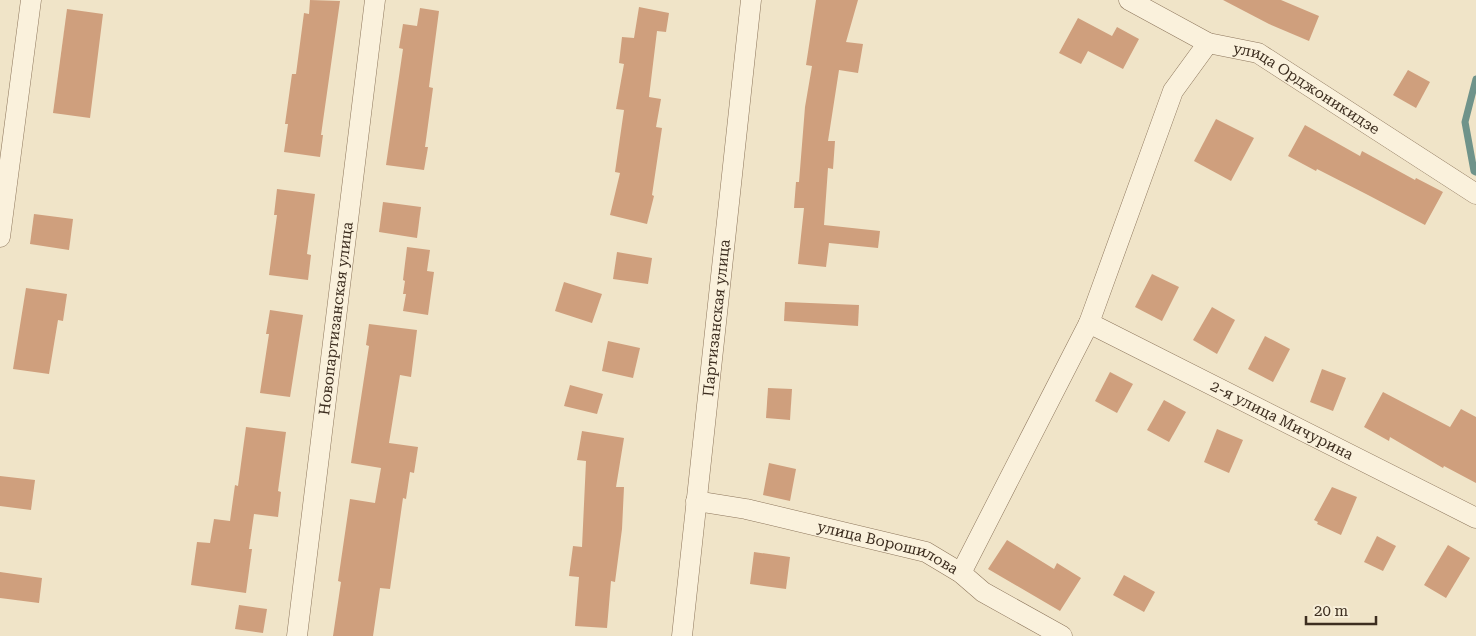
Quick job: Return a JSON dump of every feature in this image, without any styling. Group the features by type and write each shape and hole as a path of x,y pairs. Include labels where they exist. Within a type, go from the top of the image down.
{"street":[{"path":"0,237 31,0"},
{"name":"Новопартизанская улица","path":"297,636 375,0"},
{"name":"Партизанская улица","path":"682,636 751,0"},
{"name":"улица Орджоникидзе","path":"1129,0 1208,43 1258,53 1476,194"},
{"path":"961,573 1090,323 1173,91 1208,43"},
{"name":"2-я улица Мичурина","path":"1090,323 1476,518"},
{"name":"улица Ворошилова","path":"696,501 746,509 926,552 961,573 983,592 1062,636"}],"building":[{"path":"310,0 340,1 321,135 323,135 320,157 284,152 288,124 285,124 292,74 296,74 304,13 309,14"},
{"path":"816,0 858,0 846,42 863,44 858,73 839,70 828,141 835,141 833,169 828,168 824,225 880,231 878,248 829,243 826,267 798,264 804,208 794,208 796,182 799,182 805,107 812,66 806,65"},
{"path":"1223,0 1281,0 1319,16 1309,41 1269,24"},
{"path":"639,7 669,13 666,32 657,31 649,97 661,99 656,127 662,128 652,195 654,196 647,224 610,215 620,173 615,172 624,110 616,109 624,64 619,63 622,37 634,38"},
{"path":"420,8 439,11 429,87 433,88 425,147 428,147 424,170 386,165 403,49 399,48 403,24 417,26"},
{"path":"67,9 103,14 90,118 53,113"},
{"path":"1078,18 1112,36 1117,27 1139,39 1123,69 1088,51 1081,64 1059,53"},
{"path":"1408,70 1430,82 1416,108 1393,95"},
{"path":"1216,119 1254,138 1231,181 1194,161"},
{"path":"1305,125 1360,156 1362,151 1415,180 1416,178 1443,192 1425,225 1288,156"},
{"path":"277,189 315,194 307,254 311,255 308,280 269,275 277,215 274,215"},
{"path":"383,202 421,207 417,238 379,232"},
{"path":"34,214 73,219 69,250 30,244"},
{"path":"407,247 430,250 427,271 434,272 428,315 403,311 406,294 403,294 405,281 403,280"},
{"path":"617,252 652,258 648,284 613,279"},
{"path":"1152,274 1179,287 1162,321 1135,307"},
{"path":"564,282 602,294 592,323 555,311"},
{"path":"26,288 67,294 63,321 58,320 49,374 13,369"},
{"path":"785,302 859,305 858,326 784,321"},
{"path":"1212,307 1235,320 1217,354 1193,340"},
{"path":"270,310 303,315 290,397 260,393 269,334 266,334"},
{"path":"369,324 417,330 411,377 400,375 389,443 418,447 414,473 410,472 406,499 403,498 390,589 380,588 373,636 333,636 341,582 338,581 350,499 375,503 381,468 351,463 369,346 366,345"},
{"path":"1265,336 1290,349 1273,382 1248,369"},
{"path":"608,341 640,348 633,378 602,371"},
{"path":"1322,369 1346,378 1333,411 1310,402"},
{"path":"1110,372 1133,384 1117,413 1095,401"},
{"path":"570,385 603,394 597,414 564,406"},
{"path":"768,388 792,389 790,420 766,418"},
{"path":"1383,392 1450,427 1461,409 1476,417 1476,483 1444,466 1443,468 1390,437 1389,441 1364,427"},
{"path":"1164,400 1186,412 1169,442 1147,430"},
{"path":"246,427 286,432 278,491 281,492 278,517 254,514 249,549 252,549 246,593 191,585 197,542 210,543 214,519 230,521 235,485 238,486"},
{"path":"1217,429 1243,440 1229,473 1204,462"},
{"path":"582,431 624,438 616,487 624,487 622,529 615,582 611,581 607,628 575,626 579,577 569,576 573,546 582,547 586,461 577,460"},
{"path":"769,463 796,469 790,501 763,495"},
{"path":"0,476 35,480 31,510 0,506"},
{"path":"1332,487 1357,497 1341,535 1317,524 1318,522 1314,520"},
{"path":"1377,536 1396,546 1383,571 1364,562"},
{"path":"1007,540 1054,569 1057,563 1081,578 1060,611 988,569"},
{"path":"1448,545 1470,558 1446,598 1424,585"},
{"path":"754,552 790,557 786,589 750,584"},
{"path":"0,572 42,578 39,603 0,598"},
{"path":"1124,575 1155,592 1144,612 1113,595"},
{"path":"239,605 267,609 263,633 235,629"}],"waterway":[{"path":"1476,79 1465,122 1474,171 1476,172"}]}
